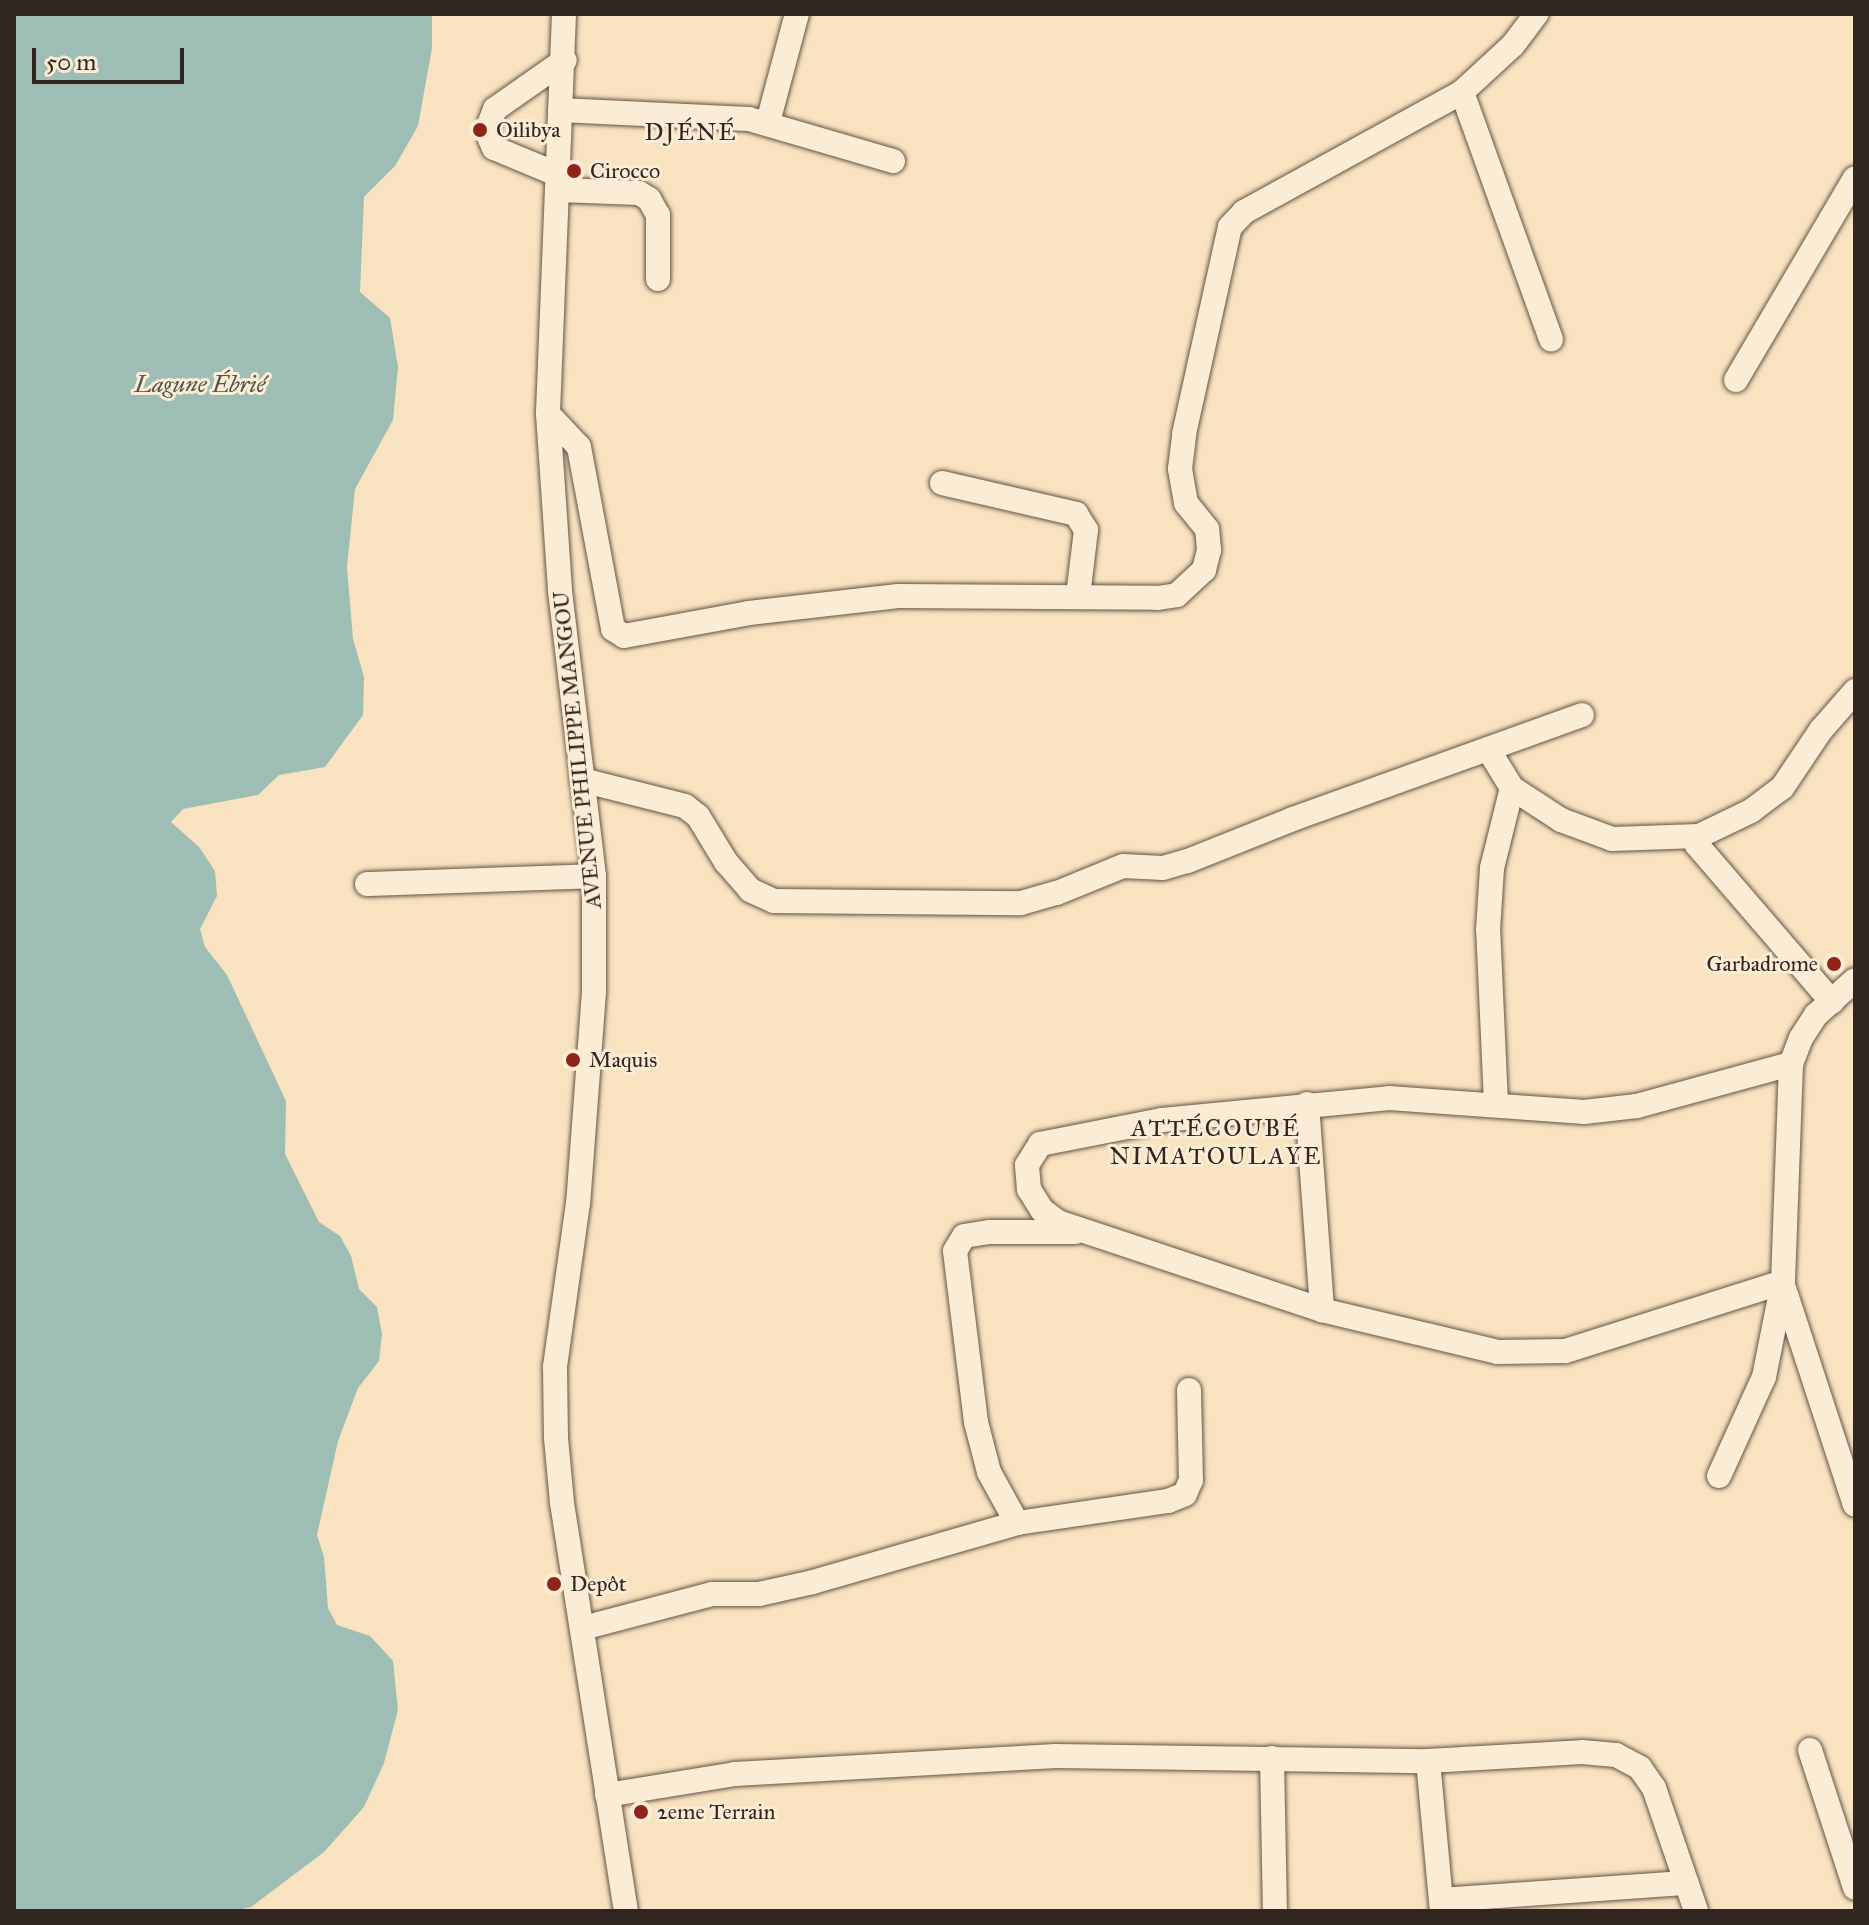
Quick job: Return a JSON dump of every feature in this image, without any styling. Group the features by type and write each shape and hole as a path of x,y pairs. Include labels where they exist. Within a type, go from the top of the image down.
{"street":[{"name":"AVENUE PHILIPPE MANGOU","path":"564,14 565,60 560,110 548,414 555,530 594,876 594,992 585,1126 555,1367 562,1503 626,1911"},
{"path":"768,122 797,14"},
{"path":"548,414 579,447 616,634 624,636 749,613 898,596 1158,598 1177,595 1204,570 1209,550 1207,529 1186,503 1180,469 1230,227 1244,212 1462,92 1513,45 1536,14"},
{"path":"565,60 495,109 490,130 494,148 558,182 639,193 649,199 658,215 658,279"},
{"path":"1462,92 1551,339"},
{"path":"560,110 768,122 893,161"},
{"path":"1736,380 1855,178"},
{"path":"942,483 1076,514 1086,530 1078,596"},
{"path":"1488,749 1512,788 1561,820 1612,839 1699,836 1751,811 1782,788 1821,730 1855,691"},
{"path":"582,780 685,806 698,816 726,862 750,890 774,901 1021,903 1057,893 1123,866 1163,868 1188,861 1293,819 1582,715"},
{"path":"1496,1103 1488,930 1492,868 1512,788"},
{"path":"1699,836 1697,845 1832,1002"},
{"path":"367,884 594,876"},
{"path":"1719,1476 1764,1377 1783,1282 1791,1064 1801,1038 1816,1015 1855,980"},
{"path":"1783,1282 1565,1351 1498,1352 1322,1310 1058,1222 1042,1210 1029,1189 1027,1165 1040,1144 1162,1120 1389,1098 1496,1103 1584,1112 1637,1106 1791,1064"},
{"path":"1307,1104 1322,1310"},
{"path":"1017,1523 989,1472 976,1422 955,1251 964,1236 990,1232 1089,1232"},
{"path":"1783,1282 1855,1505"},
{"path":"583,1628 712,1594 759,1594 813,1582 1017,1523 1140,1508 1185,1494 1191,1480 1189,1390"},
{"path":"1810,1750 1855,1888"},
{"path":"607,1795 735,1774 1039,1757 1428,1761 1582,1752 1616,1755 1640,1768 1654,1788 1696,1911"},
{"path":"1272,1758 1275,1911"},
{"path":"1428,1761 1442,1906 1686,1883"}],"water":[{"name":"Lagune Ébrié","path":"14,14 432,14 432,48 418,126 395,166 364,197 360,292 390,318 398,367 393,420 355,489 347,567 353,639 364,677 363,715 325,767 279,775 258,795 183,809 171,822 199,847 215,871 217,896 200,929 205,947 227,975 286,1101 285,1154 319,1222 340,1236 351,1256 359,1289 377,1307 382,1334 379,1361 358,1388 338,1441 317,1535 324,1557 328,1608 337,1625 370,1636 393,1661 398,1710 384,1763 364,1807 324,1852 251,1907 235,1911 14,1911"}],"place":[{"name":"Oilibya","path":"480,130"},
{"name":"Cirocco","path":"574,171"},
{"name":"Garbadrome","path":"1834,964"},
{"name":"Maquis","path":"573,1060"},
{"name":"Depôt","path":"554,1584"},
{"name":"2eme Terrain","path":"641,1812"}],"district":[{"name":"DJÉNÉ","path":"691,133"},
{"name":"ATTÉCOUBÉ NIMATOULAYE","path":"1216,1143"}]}
